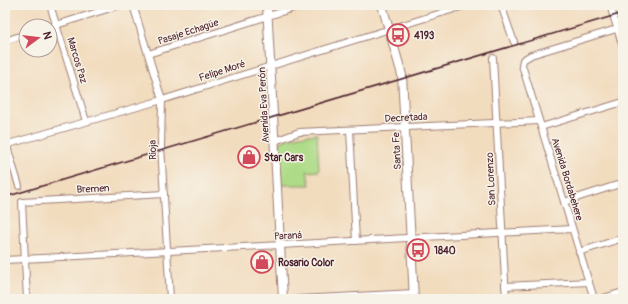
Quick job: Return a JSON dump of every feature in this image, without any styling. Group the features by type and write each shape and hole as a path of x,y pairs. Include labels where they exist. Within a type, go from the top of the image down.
{"main road":[{"name":"Avenida Eva Perón","path":"267,5 282,299"},
{"name":"Santa Fe","path":"382,5 401,68 414,296"}],"street":[{"name":"Marcos Paz","path":"50,5 52,18"},
{"path":"58,24 120,5"},
{"name":"Rioja","path":"133,5 162,100 161,146 170,299"},
{"path":"262,5 268,16"},
{"name":"Pasaje Echagüe","path":"148,54 303,5"},
{"name":"Felipe Moré","path":"5,144 162,100 467,5"},
{"path":"501,5 514,42"},
{"path":"610,5 620,28 623,47"},
{"name":"Avenida Bordabehere","path":"594,299 522,65 523,60 531,55 620,28"},
{"path":"5,41 18,37"},
{"name":"Marcos Paz","path":"58,40 86,121"},
{"name":"San Lorenzo","path":"493,58 506,299"},
{"path":"541,127 623,102"},
{"name":"Decretada","path":"275,141 299,132 539,121"},
{"path":"350,130 356,241"},
{"path":"5,144 19,186"},
{"path":"564,202 623,183"},
{"name":"Bremen","path":"25,259 22,202 164,194"},
{"name":"Paraná","path":"5,260 572,229"},
{"path":"580,252 623,238"},
{"path":"25,259 27,299"},
{"path":"505,286 589,282"},
{"path":"600,299 623,292"},
{"path":"300,299 414,296"}],"green space":[{"path":"317,134 319,171 307,172 310,185 281,185 279,144 292,137"}],"railway":[{"path":"5,197 623,13"}],"place":[{"name":"4193","path":"398,35"},
{"name":"Star Cars","path":"249,157"},
{"name":"1840","path":"418,250"},
{"name":"Rosario Color","path":"262,262"}]}
